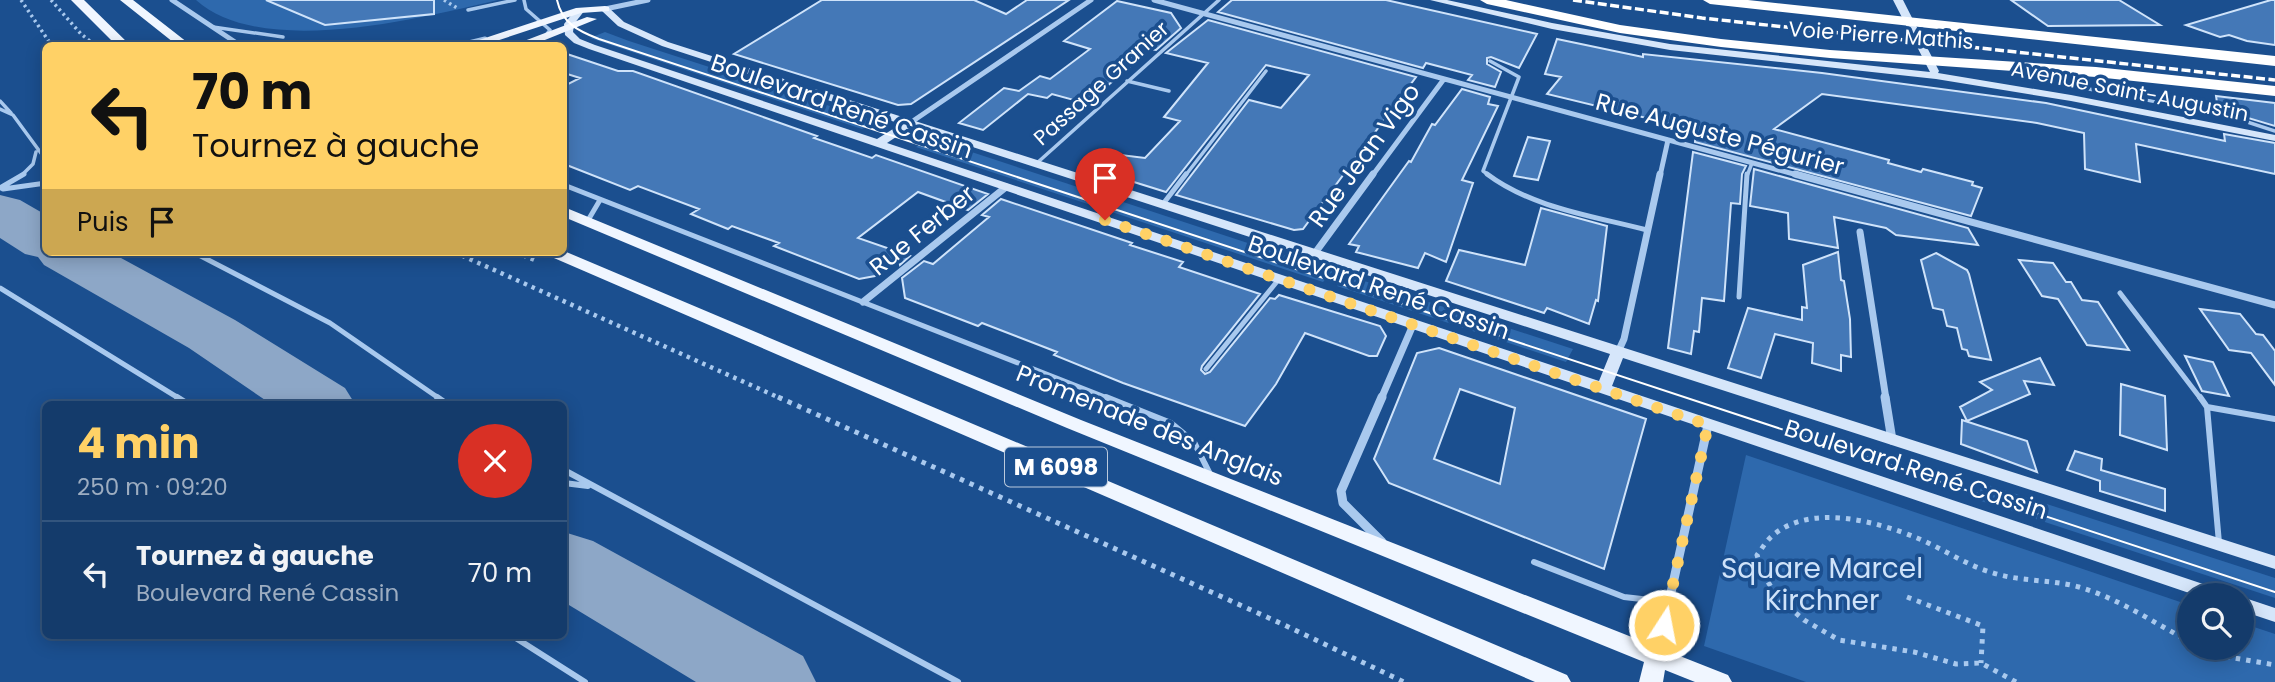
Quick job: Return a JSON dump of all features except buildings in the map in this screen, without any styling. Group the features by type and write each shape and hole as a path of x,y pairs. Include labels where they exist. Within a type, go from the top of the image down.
{"highway":[{"name":"Voie Pierre Mathis","path":"1487,0 1620,29 1679,37 1830,54 2096,72 2275,91"},
{"path":"1558,0 1590,12 1679,37"},
{"name":"Voie Pierre Mathis","path":"1710,0 2275,61"},
{"path":"1761,0 1870,18"}],"main road":[{"path":"77,0 121,42"},
{"path":"126,0 181,42"},
{"name":"Avenue Saint-Augustin","path":"1435,0 1552,26 1670,47 1934,71 2275,138"},
{"path":"1898,0 1934,71"},
{"path":"568,28 584,5"},
{"path":"477,42 584,5 608,5"},
{"path":"528,42 598,16 608,5"},
{"name":"Boulevard René Cassin","path":"608,5 621,24 665,44 2275,563"},
{"name":"Boulevard René Cassin","path":"568,28 572,38 592,47 2179,583"},
{"path":"877,144 910,123"},
{"name":"Promenade des Anglais","path":"567,213 842,330 1720,682"},
{"name":"M 6098","path":"563,256 1559,682"},
{"path":"1603,389 1618,352"},
{"path":"2254,608 2275,615"},
{"path":"1651,682 1657,657"}],"street":[{"path":"172,0 235,42"},
{"path":"608,5 648,0"},
{"path":"910,123 1091,0"},
{"name":"Rue Auguste Pégurier","path":"1154,0 2275,305"},
{"path":"473,42 485,39"},
{"name":"Rue Jean Vigo","path":"1315,253 1444,79"},
{"path":"1618,352 1624,340 1668,140"},
{"name":"Rue Ferber","path":"863,302 1006,187"},
{"path":"1860,232 1892,440"},
{"path":"1388,547 1343,503 1341,491 1413,326"},
{"path":"1657,657 1708,425"}],"lane":[{"path":"468,10 515,0"},
{"path":"524,0 526,9 550,30 546,35"},
{"name":"Passage Granier","path":"1037,163 1219,0"},
{"path":"213,27 283,37"},
{"path":"1490,61 1519,77 1483,171 1496,183 1523,195 1647,230"},
{"path":"1163,204 1266,71"},
{"path":"1127,81 1169,91"},
{"path":"2068,85 2226,115 2275,131"},
{"path":"0,101 42,156"},
{"path":"0,109 13,115"},
{"path":"0,189 33,166 37,156 36,149"},
{"path":"1739,297 1745,180 1752,163"},
{"path":"0,189 42,184"},
{"path":"567,186 1171,424 1194,442 1213,479"},
{"path":"587,222 600,200"},
{"path":"201,256 330,323 443,401"},
{"path":"1206,369 1279,279"},
{"path":"0,288 183,401"},
{"path":"2120,293 2207,407 2219,545"},
{"path":"2207,407 2275,419"},
{"path":"567,472 958,682"},
{"path":"567,483 587,485 607,494"},
{"path":"1534,562 1624,597 1668,602"},
{"path":"517,639 585,682"}],"path":[{"path":"21,0 49,42"},
{"path":"51,0 91,42"},
{"path":"463,256 1280,623 1404,682"},
{"path":"2016,682 1981,663 1956,664 1914,652 1839,640 1804,620 1778,598 1763,574 1757,555 1765,540 1778,529 1823,518 1847,519 1908,534 1988,572 2015,580 2076,586 2150,617 2177,634"},
{"path":"1907,597 1983,626 1981,663"},
{"path":"2246,660 2275,665"}],"green space":[{"path":"196,0 498,0 386,23 300,31 260,27 225,18"},
{"path":"605,32 876,121 862,129 590,38"},
{"path":"929,138 1333,271 1323,282 916,147"},
{"path":"1346,275 1573,349 1566,362 1337,286"},
{"name":"Square Marcel Kirchner","path":"1746,455 2177,601 2177,660 2254,660 2254,627 2275,634 2275,682 1806,682 1704,646"},
{"path":"1982,483 2275,578 2275,598 2254,591 2254,583 2230,583 1978,500"}],"taxiway":[{"path":"0,212 42,238"},
{"path":"72,256 212,334 315,401"},
{"path":"567,565 771,682"}],"tram line":[{"path":"557,0 563,15 572,25 599,39 2275,592"}],"railway":[{"path":"1573,0 1702,18 2275,80"}],"route":[{"path":"1105,220 1708,425 1664,625"}]}
